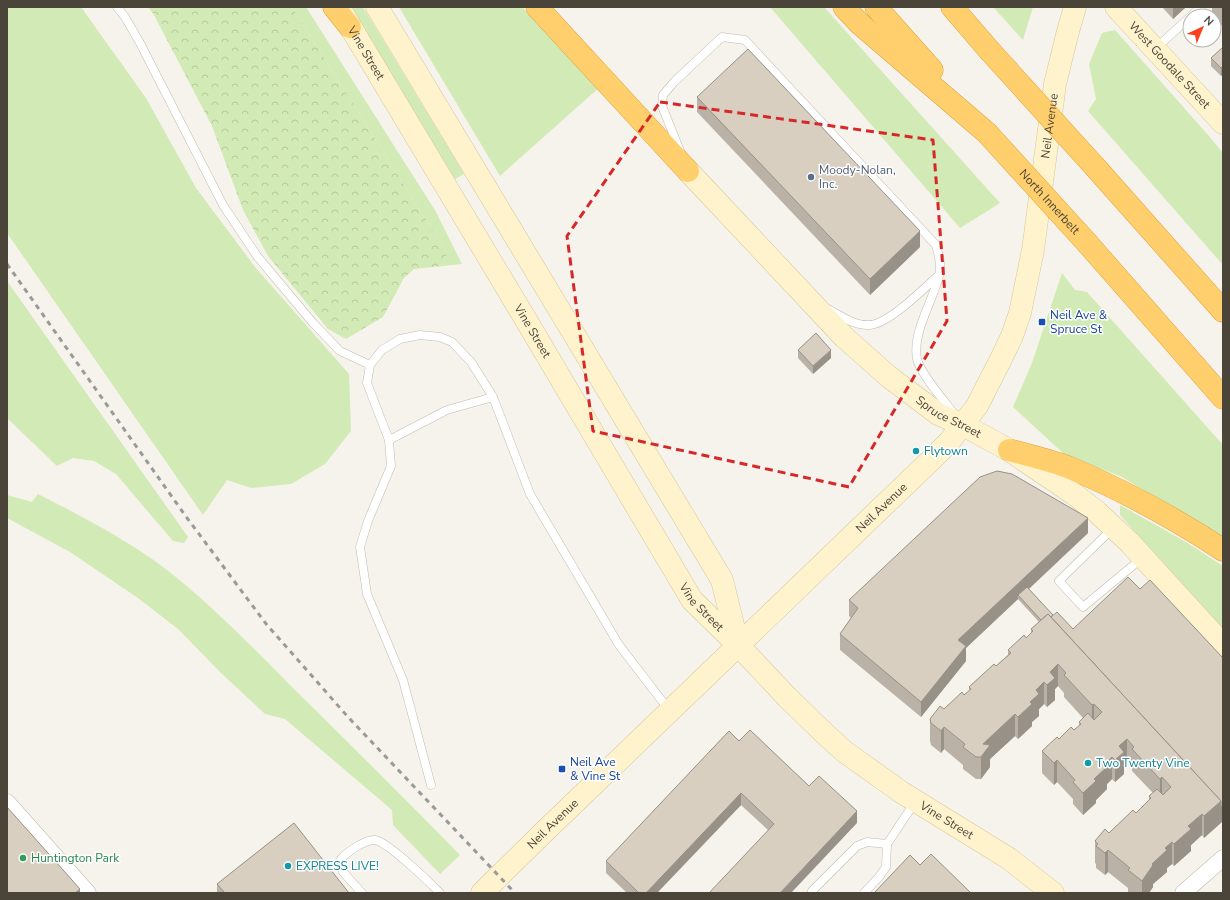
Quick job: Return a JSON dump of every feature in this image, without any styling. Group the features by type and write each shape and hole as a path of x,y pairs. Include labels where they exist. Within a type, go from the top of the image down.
{"highway":[{"path":"334,7 350,27"},
{"path":"537,7 688,171"},
{"path":"844,7 860,24 987,133"},
{"name":"North Innerbelt","path":"876,7 987,133 1088,244 1223,398"},
{"path":"952,7 1223,312"},
{"path":"1009,450 1066,467 1128,495 1223,550"}],"street":[{"name":"Vine Street","path":"338,7 692,600 738,645 787,697 840,748 866,768 916,802 1008,858 1053,893"},
{"name":"Vine Street","path":"376,7 722,580 738,645"},
{"name":"Neil Avenue","path":"482,893 931,460 949,442 977,406 988,387 1012,336 1020,313 1033,250 1055,84 1067,35 1076,7"},
{"name":"West Goodale Street","path":"1116,7 1223,123"},
{"name":"Spruce Street","path":"688,171 844,337 888,376 938,414 963,425 1009,450 1074,494 1097,512 1142,557 1223,645"},
{"path":"7,802 88,893"},
{"path":"1183,893 1223,858"}],"lane":[{"path":"116,7 125,17 140,43 223,205 257,256 313,323 340,350 370,365"},
{"path":"1155,49 1182,24"},
{"path":"688,171 662,106 663,95 674,82 722,36 745,40 936,245 940,259 940,274 917,338 917,359 926,377 963,425"},
{"path":"805,296 852,322 869,326 890,317 940,274"},
{"path":"432,785 403,680 367,594 360,547 368,522 391,466 389,440 367,383 370,365 382,350 400,339 420,335 440,337 452,342 471,362 493,396 530,494 619,645 670,711"},
{"path":"389,440 447,410 493,396"},
{"path":"1113,528 1058,581 1083,607 1142,557"},
{"path":"864,893 880,877 886,867 887,844 916,802"},
{"path":"362,893 343,872 341,859 346,853 370,840 377,840 388,846 440,893"},
{"path":"812,893 812,890 857,846 867,842 887,844"}],"highlighted area":[{"path":"660,102 933,140 947,321 849,487 593,431 567,236"}],"green space":[{"path":"7,7 81,7 146,98 196,188 255,267 349,374 351,431 325,464 291,484 251,488 227,480 203,515 7,233"},
{"path":"148,7 292,7 447,253 443,266 414,269 404,278 383,317 346,339 328,329 268,256 243,210 212,126 154,15"},
{"path":"292,7 306,7 436,212 462,264 443,266 447,253"},
{"path":"351,7 363,7 464,174 455,179"},
{"path":"399,7 522,7 601,86 500,176"},
{"path":"770,7 824,7 1000,203 960,228"},
{"path":"993,7 1033,7 1023,40"},
{"path":"1115,30 1223,153 1223,265 1088,111 1096,99 1089,64 1102,33"},
{"path":"1062,273 1075,290 1087,292 1223,445 1223,539 1122,477 1064,454 1013,407 1032,363"},
{"path":"7,281 188,537 184,543 173,541 116,474 94,461 73,458 57,466 7,418"},
{"path":"38,494 133,546 180,580 245,640 460,855 440,874 393,825 392,810 285,719 265,714 221,673 178,629 138,598 70,552 7,518 7,495 32,502"},
{"path":"1120,505 1186,542 1223,566 1223,629 1120,515"}],"building":[{"path":"1223,47 1223,66 1221,68 1211,58"},
{"path":"748,49 920,231 870,279 697,97"},
{"path":"816,333 831,350 813,366 798,350"},
{"path":"997,471 1012,474 1088,518 958,640 966,646 921,702 840,634 858,608 849,600 980,477"},
{"path":"1128,577 1140,589 1150,580 1223,658 1223,805 1221,807 1221,801 1051,617 1057,612 1073,629"},
{"path":"1027,587 1053,615 1051,617 1048,614 1041,620 1018,595"},
{"name":"Two Twenty Vine","path":"1048,614 1221,801 1204,816 1202,814 1188,826 1191,829 1174,844 1172,842 1165,848 1167,850 1152,864 1153,865 1142,881 1128,870 1130,868 1108,850 1105,853 1096,846 1098,844 1095,841 1105,829 1109,833 1133,810 1136,813 1151,798 1149,796 1157,789 1163,795 1171,787 1162,777 1160,779 1132,749 1134,747 1127,739 1119,746 1124,752 1115,760 1112,757 1104,765 1107,767 1094,779 1096,781 1083,793 1073,782 1075,780 1057,760 1054,763 1042,751 1057,737 1059,739 1071,727 1074,730 1081,724 1079,722 1088,713 1094,720 1102,712 1094,704 1092,705 1064,675 1066,673 1058,664 1050,672 1055,678 1047,685 1044,682 1036,690 1039,694 1030,702 1032,704 1018,717 1015,714 983,744 990,745 981,757 976,757 963,747 965,744 944,727 941,731 931,723 930,719 940,706 944,709 962,692 964,695 971,689 969,687 994,664 996,666 1011,653 1008,650 1024,635 1026,638 1033,631 1031,629"},
{"path":"750,730 809,786 819,776 857,811 780,893 709,893 774,824 741,793 646,893 639,893 606,861 729,731 739,741"},
{"name":"Huntington Park","path":"7,807 80,889 75,893 7,893"},
{"name":"EXPRESS LIVE!","path":"294,823 349,893 225,893 217,884"},
{"path":"931,854 971,893 874,893 910,855 920,865"}],"railway":[{"path":"7,264 187,518 267,625 348,717 515,893"}],"place":[{"name":"Moody-Nolan, Inc.","path":"811,177"},
{"name":"Neil Ave & Spruce St","path":"1042,322"},
{"name":"Flytown","path":"916,451"},
{"name":"Two Twenty Vine","path":"1088,763"},
{"name":"Neil Ave & Vine St","path":"562,769"},
{"name":"Huntington Park","path":"23,858"},
{"name":"EXPRESS LIVE!","path":"288,866"}]}
